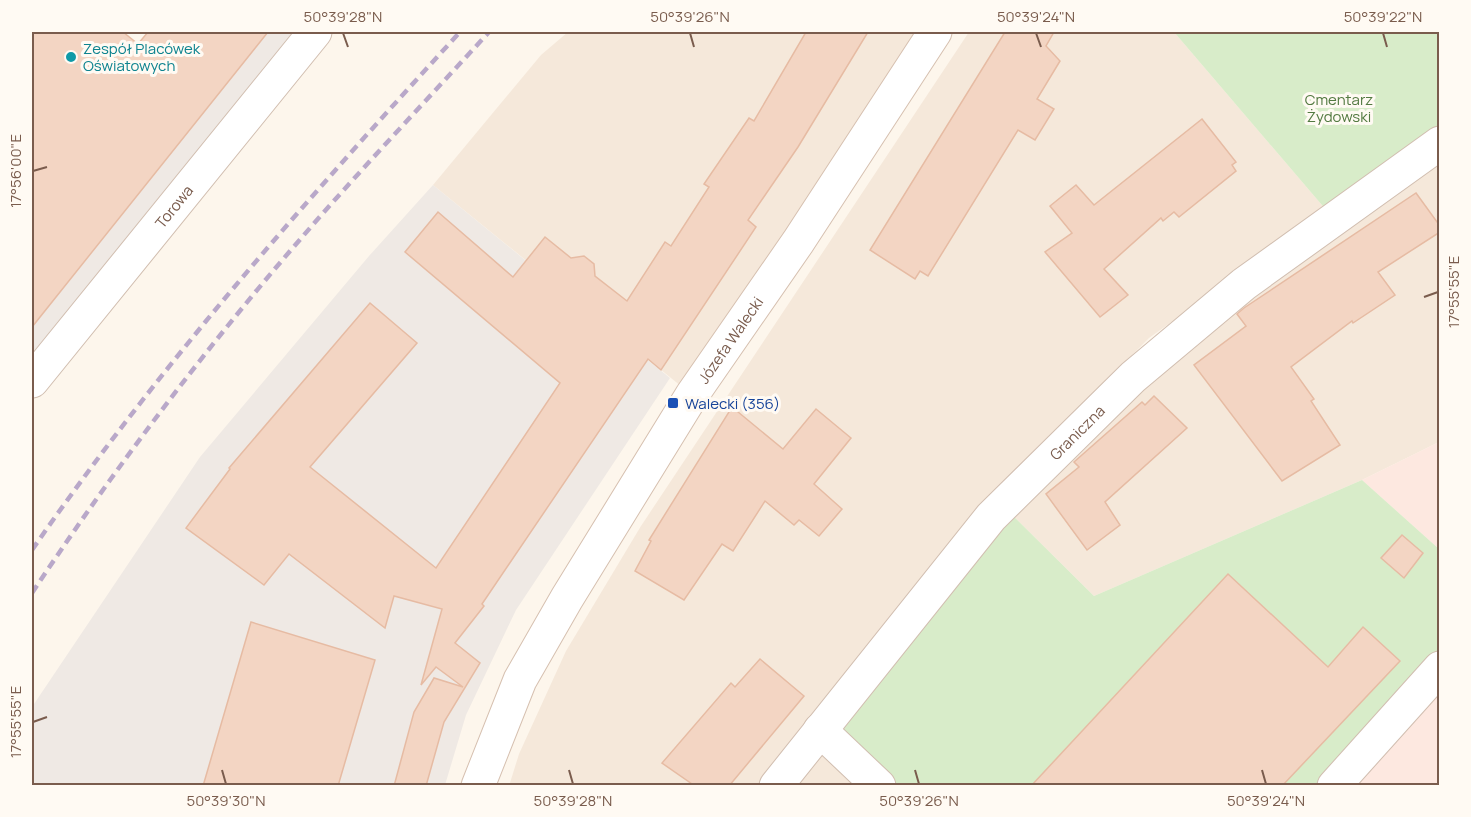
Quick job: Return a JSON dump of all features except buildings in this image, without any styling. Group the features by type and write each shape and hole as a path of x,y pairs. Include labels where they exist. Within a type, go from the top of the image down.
{"street":[{"name":"Torowa","path":"32,381 315,32"},
{"name":"Józefa Walecki","path":"478,786 520,680 567,598 692,395 798,242 935,32"},
{"name":"Graniczna","path":"776,786 990,518 1133,377 1244,284 1440,143"},
{"path":"1334,786 1440,668"},
{"path":"820,730 879,786"}],"shaded area":[{"path":"148,32 315,32 32,381 32,97 40,86 138,45"},
{"path":"568,32 935,32 692,395 433,185 541,55"},
{"path":"969,32 1174,32 1327,211 1149,338 988,500 764,785 509,786 519,754 566,651 641,526"},
{"path":"1439,144 1439,442 1362,480 1094,596 1003,506 1133,377"},
{"path":"433,185 670,378 516,610 466,715 445,785 32,786 32,707 200,457 369,256"},
{"path":"1439,442 1439,549 1362,480"},
{"path":"1439,668 1439,785 1333,785"},
{"path":"820,730 879,786 776,786"}],"green space":[{"name":"Cmentarz Żydowski","path":"1174,32 1439,32 1439,129 1327,211"},
{"path":"1362,480 1439,549 1439,668 1333,785 879,785 820,730 1003,506 1094,596"}],"railway":[{"path":"32,550 132,414 237,284 460,32"},
{"path":"32,593 126,458 226,327 320,216 489,32"}],"place":[{"name":"Zespół Placówek Oświatowych","path":"71,57"},
{"name":"Walecki (356)","path":"673,403"}]}
